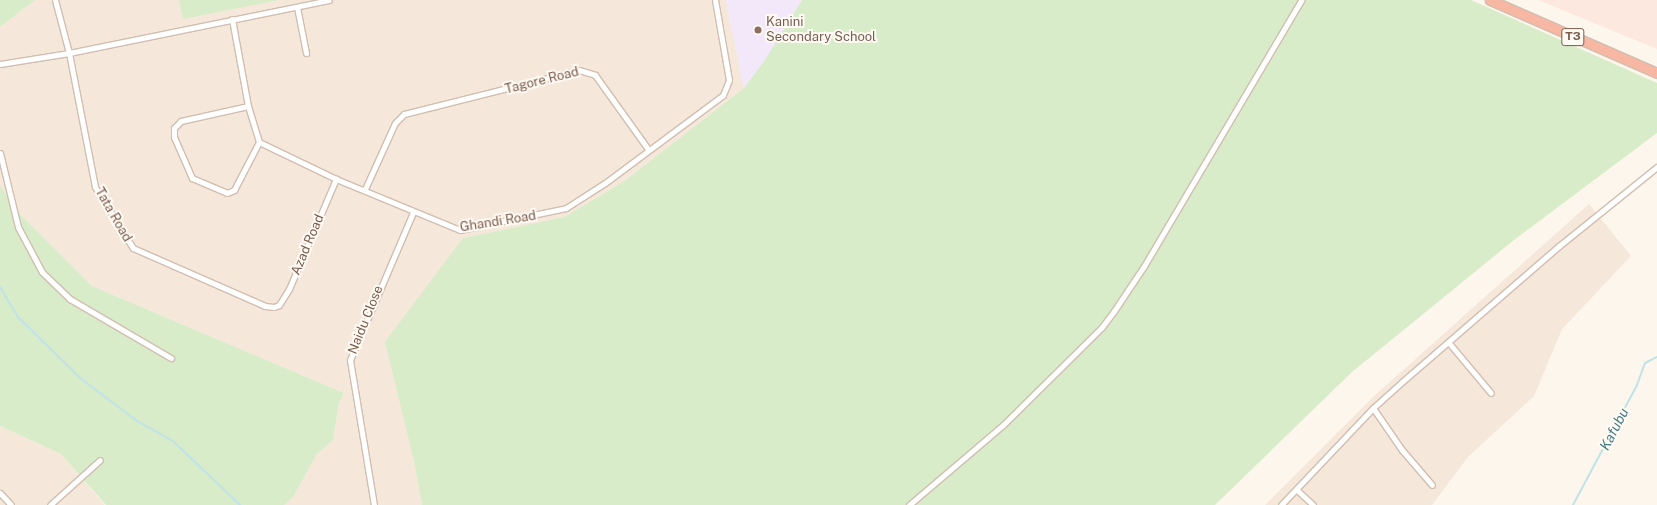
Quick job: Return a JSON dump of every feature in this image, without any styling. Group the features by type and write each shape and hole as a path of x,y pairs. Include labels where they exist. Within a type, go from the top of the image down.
{"highway":[{"name":"T3","path":"1490,0 1657,73"}],"street":[{"name":"Tata Road","path":"55,0 69,53 95,187 131,246 265,306 274,307"},
{"path":"0,64 69,53 329,0"},
{"name":"Ghandi Road","path":"259,142 336,179 365,190 413,212 460,230 556,212 605,183 648,149 727,91 729,74 715,0"},
{"path":"910,505 1003,425 1102,327 1144,266 1300,0"},
{"path":"297,7 306,53"},
{"path":"232,19 248,106 259,142 234,190 227,193 192,178 174,137 174,128 181,122 248,106"},
{"name":"Tagore Road","path":"365,190 395,123 401,116 409,112 492,94 579,70 588,71 598,79 648,149"},
{"path":"0,154 18,227 42,272 70,299 171,358"},
{"path":"1281,505 1297,490 1373,408 1559,246 1657,167"},
{"name":"Azad Road","path":"274,307 279,305 289,289 336,179"},
{"name":"Naidu Close","path":"374,505 350,360 413,212"},
{"path":"1449,343 1491,393"},
{"path":"1373,408 1402,450 1432,485"},
{"path":"50,505 100,460"},
{"path":"1297,490 1313,505"},
{"path":"0,493 11,505"}],"shaded area":[{"path":"35,0 726,0 744,88 623,182 564,217 463,238 413,457 422,505 284,505 293,497 317,454 334,435 339,403 344,393 92,286 21,215 0,186 0,27"},
{"name":"Kanini Secondary School","path":"726,0 802,0 765,61 744,88"},
{"path":"1538,0 1657,0 1657,49"},
{"path":"1589,204 1631,256 1562,329 1534,396 1468,457 1432,505 1265,505 1374,396"},
{"path":"0,426 61,454 105,505 0,505"}],"green space":[{"path":"0,0 35,0 0,27"},
{"path":"179,0 279,0 183,19"},
{"path":"802,0 1471,0 1657,83 1657,133 1514,240 1352,372 1215,505 422,505 413,457 385,342 463,238 564,217 623,182 744,88 765,60"},
{"path":"0,186 21,215 92,286 344,393 339,403 333,440 317,454 293,497 284,505 106,505 61,454 0,426"}],"waterway":[{"path":"0,287 18,317 80,378 137,421 173,441 240,505"},
{"name":"Kafubu","path":"1573,505 1637,385 1645,363 1657,357"}],"place":[{"name":"Kanini Secondary School","path":"758,30"}]}
